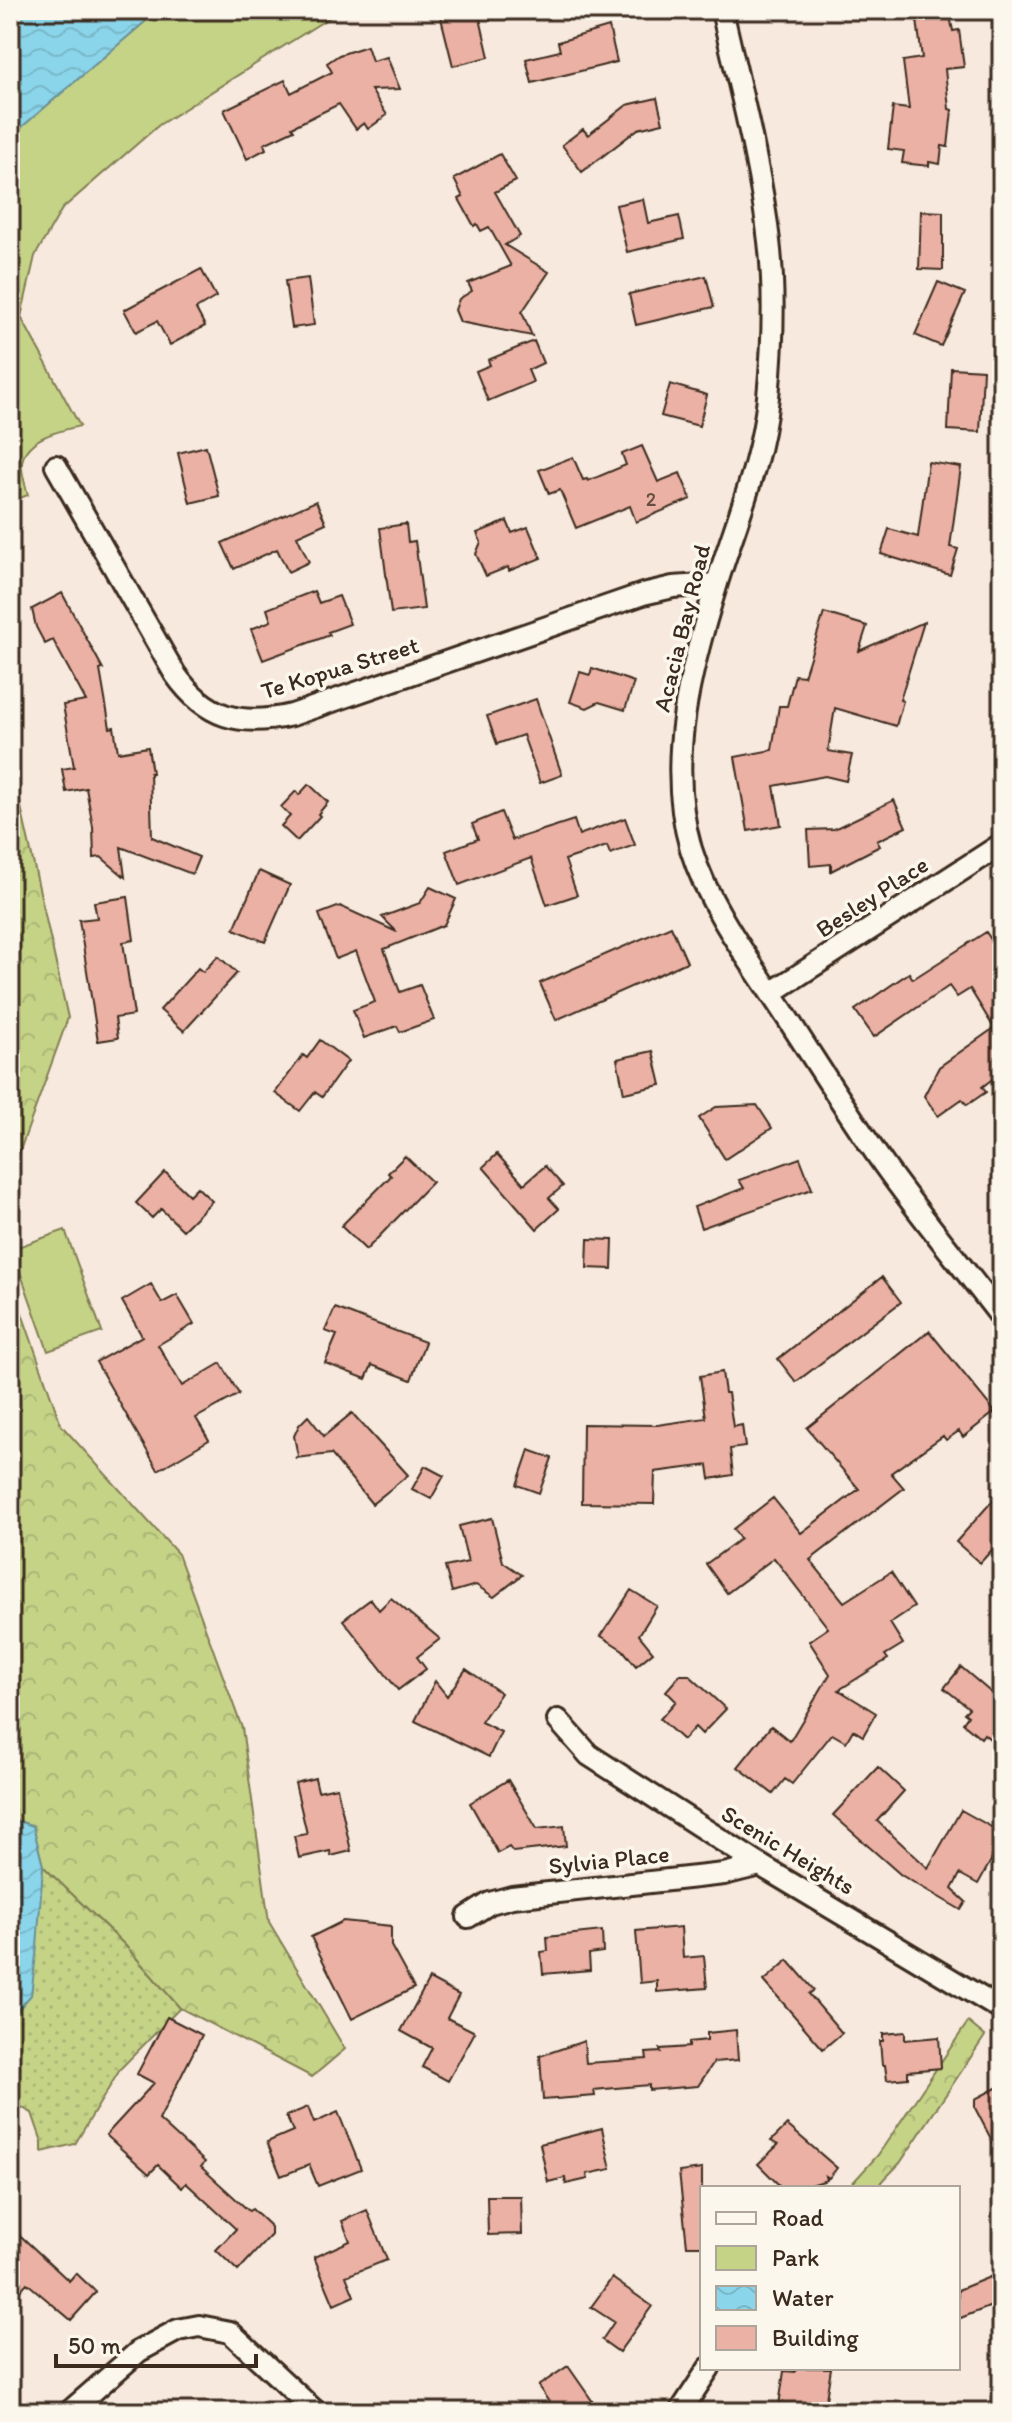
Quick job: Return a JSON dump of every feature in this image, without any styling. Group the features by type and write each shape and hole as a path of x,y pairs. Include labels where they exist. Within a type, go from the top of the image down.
{"street":[{"name":"Acacia Bay Road","path":"722,10 762,191 771,264 772,315 768,398 761,443 750,486 716,584 686,701 680,754 681,796 692,849 717,906 885,1166 1002,1318"},
{"name":"Te Kopua Street","path":"56,466 186,690 207,708 233,718 251,721 292,715 643,594 673,587 716,584"},
{"name":"Besley Place","path":"771,993 1002,844"},
{"name":"Scenic Heights","path":"558,1720 589,1755 760,1865 1002,2010"},
{"name":"Sylvia Place","path":"468,1917 490,1903 512,1897 724,1874 760,1865"},
{"path":"69,2412 139,2351 178,2330 199,2326 230,2332 316,2412"},
{"path":"680,2412 708,2370"}],"green space":[{"path":"231,10 341,10 159,125 62,209 35,256 21,317 80,426 42,438 27,450 22,469 28,495 10,502 10,137 147,20"},
{"path":"10,758 68,1018 10,1178"},
{"path":"65,1230 102,1332 48,1351 12,1249"},
{"path":"10,1279 61,1425 178,1554 242,1728 269,1922 345,2049 312,2077 180,2008 125,1945 43,1866 33,1826 10,1818"},
{"path":"43,1866 125,1945 180,2008 121,2068 75,2144 42,2152 42,2142 32,2113 10,2101 10,2019 31,1994"},
{"path":"968,2022 985,2036 900,2163 878,2186 850,2186 878,2155"}],"water":[{"path":"10,10 167,10 147,20 10,137"},
{"path":"10,1818 33,1826 43,1866 31,1995 10,2019"}],"building":[{"path":"439,10 478,10 489,57 453,66"},
{"path":"950,16 953,31 959,30 964,67 945,69 949,109 952,110 948,147 942,146 940,164 902,163 904,151 888,149 893,107 909,109 903,61 922,58 917,20"},
{"path":"609,27 617,62 532,83 526,59 560,51 558,42"},
{"path":"367,46 372,61 387,57 400,89 371,90 387,115 368,129 364,123 356,129 339,104 292,127 294,130 264,144 266,149 247,159 224,110 285,80 291,93 332,72 327,63 339,55"},
{"path":"657,98 663,123 638,129 582,172 562,145 583,129 588,135 627,105"},
{"path":"500,154 516,181 495,192 520,236 505,245 549,272 522,312 532,336 460,322 455,310 459,299 472,291 468,283 511,266 489,227 481,231 477,224 474,226 459,199 463,197 454,179"},
{"path":"643,199 648,223 679,216 684,239 627,252 616,205"},
{"path":"921,211 943,212 943,270 919,269"},
{"path":"201,269 216,297 196,309 205,326 170,345 157,321 136,332 124,310"},
{"path":"706,276 714,307 636,325 629,294"},
{"path":"308,278 314,325 292,328 285,281"},
{"path":"938,282 965,293 941,346 915,335"},
{"path":"534,341 543,363 528,370 533,382 488,401 476,371 490,365 488,360"},
{"path":"951,368 983,370 980,432 948,430"},
{"path":"670,384 707,395 699,426 661,416"},
{"path":"206,446 219,496 190,503 178,453"},
{"path":"642,446 658,482 680,473 691,499 636,522 630,506 576,528 560,490 549,494 539,470 573,457 583,480 588,481 626,465 622,454"},
{"path":"928,462 961,467 950,547 958,549 950,575 881,554 889,529 918,537"},
{"path":"316,501 326,523 297,536 309,562 288,572 277,549 234,569 222,543"},
{"path":"507,521 512,533 528,527 541,558 509,571 508,567 486,576 476,554 481,542 477,533"},
{"path":"406,524 408,542 415,541 424,609 391,613 380,528"},
{"path":"314,591 319,603 339,596 350,624 328,632 330,635 263,660 251,629 271,621 267,609"},
{"path":"62,593 103,669 100,670 110,728 114,727 118,752 148,747 152,773 152,837 199,857 192,874 121,847 125,877 101,857 94,858 93,827 86,788 66,792 62,769 74,767 63,705 86,701 53,640 45,644 36,627 32,609"},
{"path":"824,613 867,626 859,651 924,622 900,700 903,701 896,726 835,708 828,751 852,755 846,781 825,776 774,786 781,825 748,831 735,757 772,750 779,706 787,706 795,675 804,676"},
{"path":"592,668 634,682 625,710 599,702 587,708 570,702 580,672 590,675"},
{"path":"536,699 562,775 540,783 523,735 497,744 487,716"},
{"path":"309,784 328,802 318,814 320,816 297,841 281,826 290,816 281,807 296,791 299,795"},
{"path":"894,800 906,827 877,841 880,846 831,871 831,864 810,866 808,830 834,829"},
{"path":"501,812 512,840 574,820 579,835 625,818 635,845 610,854 607,846 565,860 577,895 547,905 531,858 459,885 446,851 478,839 472,824"},
{"path":"259,871 290,885 265,942 234,929"},
{"path":"430,887 456,899 444,925 384,949 400,992 420,985 434,1020 400,1032 397,1026 364,1038 353,1010 375,1002 356,951 336,959 319,914 340,906 397,932 382,917 420,903"},
{"path":"128,897 134,940 123,942 134,1015 115,1018 118,1038 98,1041 79,920 97,918 94,902"},
{"path":"671,926 687,962 556,1020 540,983"},
{"path":"986,932 1002,956 1002,968 992,975 1002,990 1002,1072 982,1087 986,1092 967,1105 962,1099 938,1116 924,1096 939,1067 994,1028 970,989 957,997 949,986 874,1037 855,1010 909,973 913,979"},
{"path":"218,956 237,973 184,1031 160,1010 198,968 203,972"},
{"path":"320,1040 348,1061 322,1097 315,1092 300,1111 275,1093 303,1055 307,1058"},
{"path":"653,1051 661,1085 624,1093 617,1059"},
{"path":"757,1105 772,1128 725,1159 699,1118 716,1107"},
{"path":"497,1154 524,1184 545,1166 563,1186 549,1198 559,1209 537,1229 483,1167"},
{"path":"405,1156 432,1182 366,1250 341,1226 391,1176 388,1173"},
{"path":"800,1158 812,1189 701,1228 694,1207 744,1188 739,1180"},
{"path":"165,1172 189,1195 197,1187 212,1201 183,1230 161,1209 152,1218 136,1203"},
{"path":"588,1239 613,1240 612,1269 587,1268"},
{"path":"882,1277 901,1302 796,1382 778,1359"},
{"path":"151,1284 162,1303 177,1295 194,1324 158,1345 182,1386 221,1363 239,1394 196,1418 209,1440 158,1470 96,1362 142,1336 122,1301"},
{"path":"335,1308 425,1342 411,1380 372,1365 366,1379 325,1363 337,1335 325,1331"},
{"path":"929,1331 995,1412 963,1437 959,1431 946,1440 943,1436 891,1473 904,1488 810,1560 844,1602 891,1572 914,1607 890,1623 903,1644 885,1655 888,1659 839,1690 876,1713 863,1736 853,1730 846,1742 832,1734 792,1784 785,1779 773,1794 738,1767 771,1726 790,1741 830,1674 809,1641 828,1628 774,1558 727,1593 706,1564 740,1539 733,1529 773,1498 801,1533 859,1489 807,1428"},
{"path":"722,1372 733,1427 742,1425 745,1447 730,1449 733,1475 710,1479 708,1465 655,1472 654,1504 582,1503 583,1424 657,1425 706,1418 700,1376"},
{"path":"352,1413 408,1475 372,1504 331,1454 295,1458 298,1456 294,1436 308,1416 324,1436"},
{"path":"529,1450 552,1458 539,1493 517,1485"},
{"path":"425,1466 444,1476 431,1499 412,1489"},
{"path":"1002,1490 1002,1539 980,1563 956,1542"},
{"path":"492,1518 503,1562 522,1575 494,1597 476,1585 452,1592 445,1567 468,1562 459,1526"},
{"path":"631,1590 657,1606 639,1635 653,1652 636,1666 623,1650 601,1636"},
{"path":"391,1598 440,1639 417,1657 426,1669 398,1690 343,1620 371,1599 379,1610"},
{"path":"961,1667 1002,1702 1002,1749 984,1734 981,1738 963,1723 968,1716 964,1713 969,1708 944,1688"},
{"path":"466,1669 501,1693 481,1722 501,1732 489,1757 415,1721 435,1681 447,1696"},
{"path":"680,1675 689,1675 726,1709 702,1734 695,1727 683,1740 660,1719 676,1701 666,1691"},
{"path":"878,1767 904,1791 877,1821 928,1868 961,1810 1002,1833 1002,1862 993,1857 978,1884 960,1874 952,1889 966,1902 961,1910 901,1875 833,1815"},
{"path":"315,1778 318,1791 337,1787 351,1851 331,1856 330,1851 299,1858 294,1836 307,1834 295,1783"},
{"path":"508,1780 537,1829 564,1826 566,1846 513,1852 509,1847 498,1853 470,1803"},
{"path":"343,1921 391,1926 391,1946 414,1988 352,2019 311,1937"},
{"path":"681,1927 683,1958 704,1956 707,1988 657,1992 657,1981 640,1983 636,1931"},
{"path":"602,1931 603,1952 589,1954 590,1970 543,1974 541,1952 548,1951 547,1937"},
{"path":"788,1960 814,1990 809,1994 842,2033 823,2049 764,1981"},
{"path":"429,1979 459,1995 447,2018 475,2032 448,2081 422,2067 432,2048 401,2031"},
{"path":"167,2017 202,2035 159,2120 205,2162 201,2167 271,2227 271,2235 238,2271 216,2250 236,2229 186,2183 182,2188 158,2165 149,2174 106,2135 154,2083 137,2074"},
{"path":"736,2030 738,2060 714,2062 698,2086 649,2090 649,2085 594,2090 595,2096 543,2100 540,2056 584,2041 586,2063 647,2059 646,2053 689,2047 689,2042 707,2040 707,2033"},
{"path":"905,2032 905,2040 939,2037 941,2068 908,2071 908,2078 887,2080 880,2041 883,2041 883,2034"},
{"path":"1002,2085 1002,2160 975,2108 975,2099"},
{"path":"308,2107 314,2123 338,2112 361,2169 318,2186 309,2165 281,2176 267,2142 293,2131 286,2116"},
{"path":"787,2125 837,2168 829,2178 826,2176 827,2180 808,2186 780,2186 758,2164 778,2145 771,2141"},
{"path":"602,2128 611,2169 587,2174 588,2179 566,2184 565,2178 548,2182 540,2144"},
{"path":"702,2169 700,2246 687,2246 679,2172"},
{"path":"487,2196 521,2196 522,2234 488,2235"},
{"path":"367,2210 387,2260 346,2276 354,2296 334,2305 314,2257 350,2241 342,2221"},
{"path":"10,2226 69,2281 76,2273 96,2292 71,2320 27,2283 10,2301"},
{"path":"1002,2272 1002,2302 960,2318 960,2289"},
{"path":"612,2278 652,2306 619,2352 602,2340 614,2322 591,2307"},
{"path":"568,2366 593,2402 579,2412 556,2412 538,2386"},
{"path":"831,2370 824,2412 778,2412 784,2371"}]}
